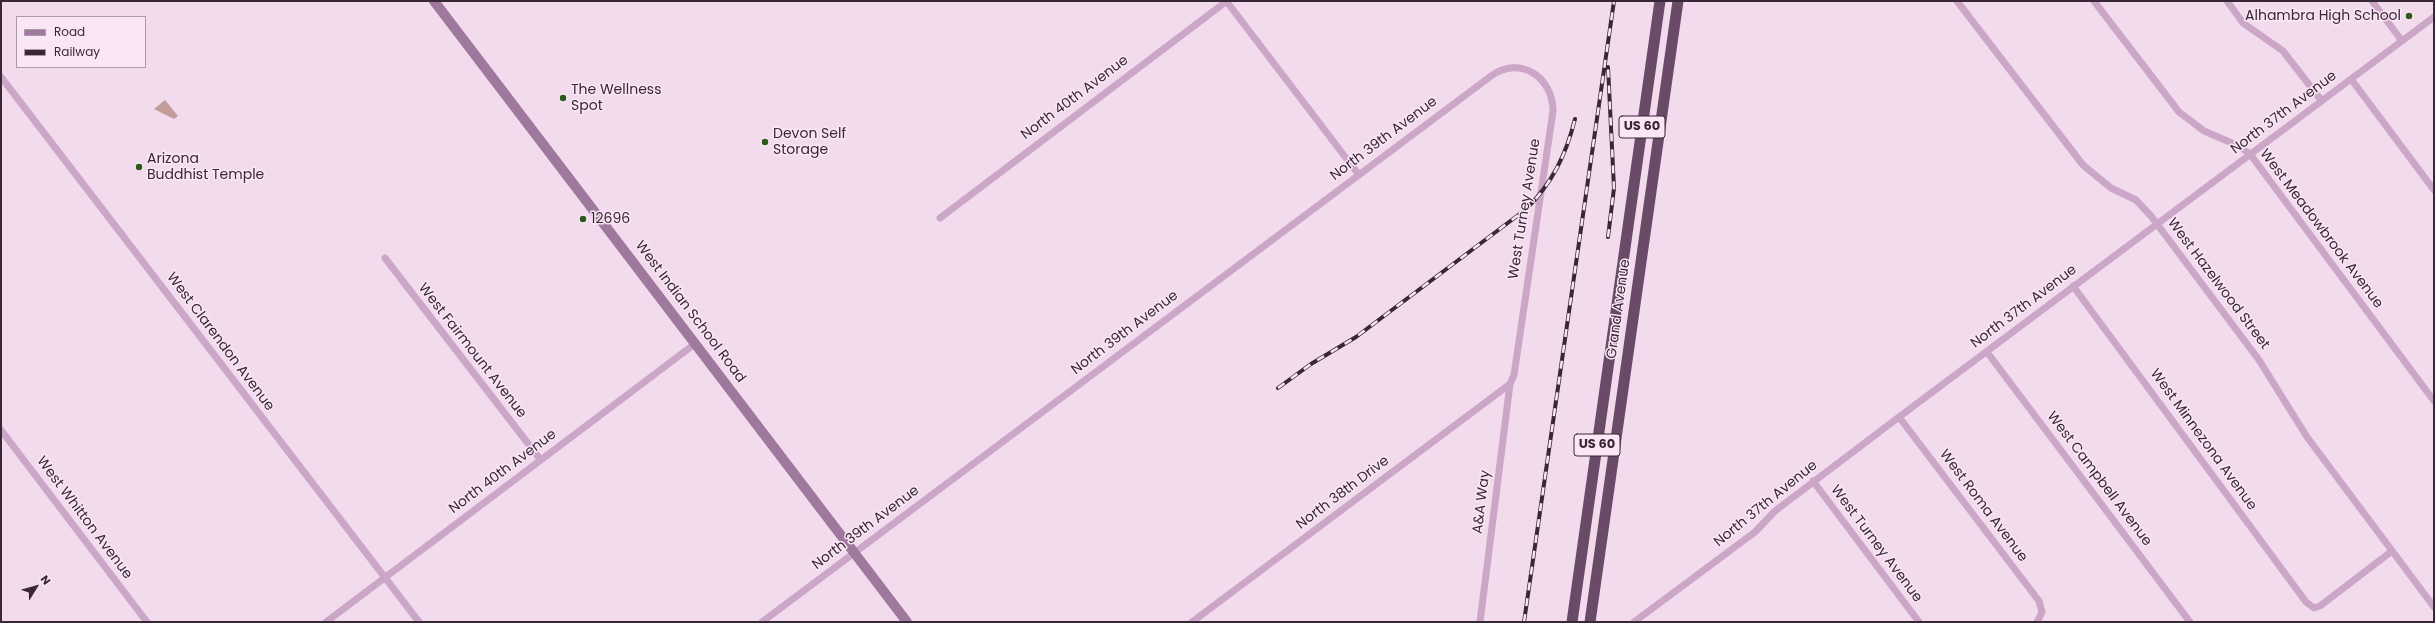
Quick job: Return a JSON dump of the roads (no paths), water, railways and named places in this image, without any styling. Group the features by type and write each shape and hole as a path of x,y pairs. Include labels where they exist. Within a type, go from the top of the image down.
{"highway":[{"name":"Grand Avenue","path":"1572,622 1660,1"},
{"name":"Grand Avenue","path":"1590,622 1678,1"},
{"path":"1619,290 1636,294"}],"main road":[{"name":"West Indian School Road","path":"434,1 907,622"}],"street":[{"name":"North 40th Avenue","path":"940,218 1227,1"},
{"path":"1227,1 1359,175"},
{"name":"West Hazelwood Street","path":"1957,1 2083,165 2111,188 2136,200 2157,224 2259,360 2307,436 2434,607"},
{"name":"West Meadowbrook Avenue","path":"2094,1 2179,112 2204,131 2239,146 2250,154 2434,401"},
{"path":"2227,1 2243,23 2283,51 2321,100"},
{"path":"2372,1 2402,41"},
{"name":"North 37th Avenue","path":"1634,622 1755,532 1775,511 1813,481 2434,17"},
{"name":"North 39th Avenue","path":"762,622 1505,67"},
{"name":"West Turney Avenue","path":"1505,67 1520,67 1543,81 1551,94 1553,102 1514,375 1510,384"},
{"name":"West Clarendon Avenue","path":"1,77 419,622"},
{"path":"2350,79 2434,190"},
{"name":"West Fairmount Avenue","path":"385,258 540,459"},
{"name":"West Minnezona Avenue","path":"2073,286 2306,602 2314,608 2392,551"},
{"name":"North 40th Avenue","path":"326,622 540,459 696,343"},
{"name":"West Campbell Avenue","path":"1987,352 2190,622"},
{"name":"North 38th Drive","path":"1192,622 1510,384"},
{"name":"A&A Way","path":"1480,622 1510,384"},
{"name":"West Roma Avenue","path":"1899,417 2039,601 2042,612 2037,622"},
{"name":"West Whitton Avenue","path":"1,430 147,622"},
{"name":"West Turney Avenue","path":"1813,481 1919,622"}],"railway":[{"path":"1524,622 1614,1"},
{"path":"1608,67 1614,188 1608,237"},
{"path":"1278,388 1311,364 1356,337 1525,210 1543,190 1557,168 1567,145 1575,119"}],"place":[{"name":"Alhambra High School","path":"2409,16"},
{"name":"The Wellness Spot","path":"563,98"},
{"name":"Devon Self Storage","path":"765,142"},
{"name":"Arizona Buddhist Temple","path":"139,167"},
{"name":"12696","path":"583,219"}]}
